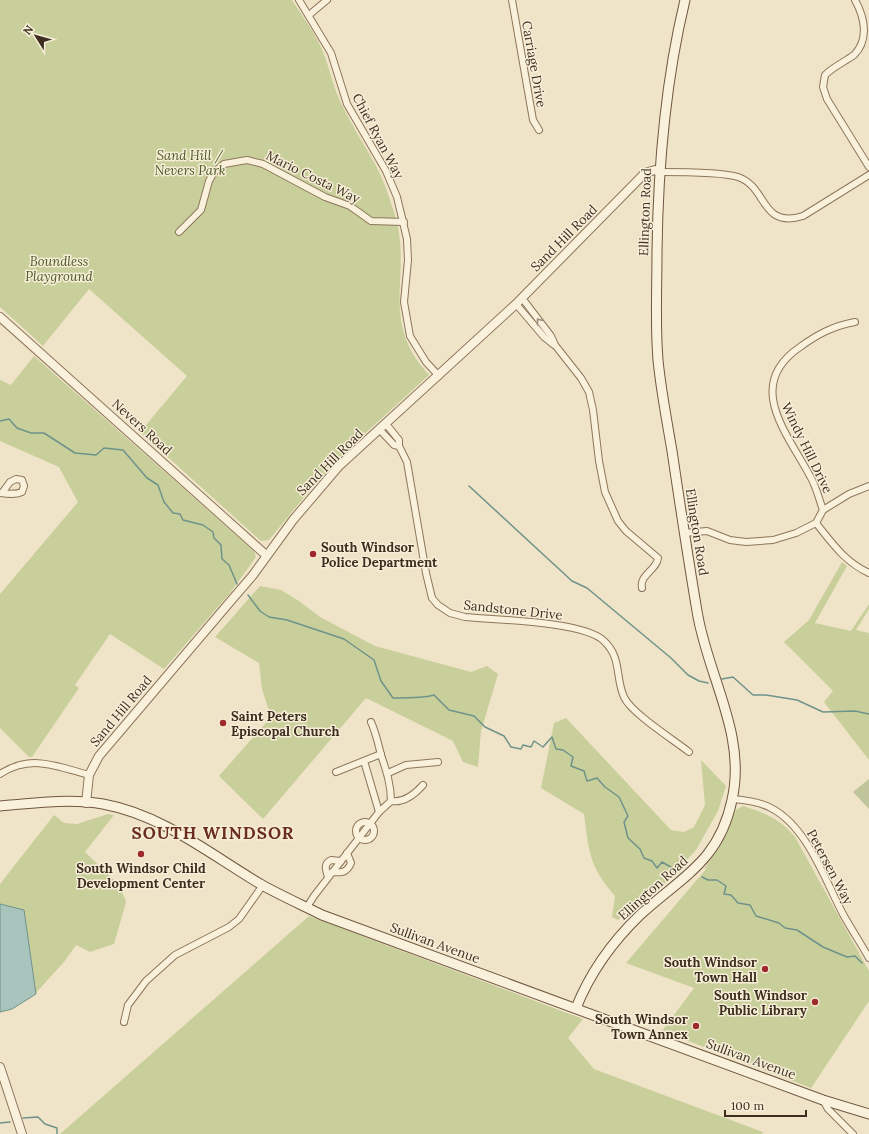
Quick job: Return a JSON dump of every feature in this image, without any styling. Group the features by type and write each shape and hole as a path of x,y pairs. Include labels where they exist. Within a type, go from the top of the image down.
{"main road":[{"name":"Ellington Road","path":"576,1008 592,976 615,942 642,913 690,874 712,849 725,822 733,799 737,766 729,717 702,637 684,533 658,361 657,292 659,172 666,104 685,0"},
{"name":"Sullivan Avenue","path":"0,806 86,802 123,808 154,820 263,885 307,908 357,928 823,1100 869,1114"}],"street":[{"name":"Chief Ryan Way","path":"299,0 331,53 347,104 386,171 397,197 404,222 408,260 404,302 410,336 426,362 439,376"},
{"path":"309,15 327,0"},
{"name":"Carriage Drive","path":"512,0 533,120 539,130"},
{"path":"854,0 865,19 868,34 863,47 855,55 825,75 823,87 827,99 869,167"},
{"name":"Mario Costa Way","path":"179,232 201,210 209,181 214,172 224,164 247,160 263,164 325,197 350,206 371,221 404,222"},
{"path":"659,172 737,177 750,185 769,212 790,220 802,216 869,175"},
{"name":"Sand Hill Road","path":"86,802 89,775 95,762 234,597 314,494 339,466 439,376 519,301 642,178 654,176 659,172"},
{"path":"519,301 544,337 555,345 589,392 593,410 598,461 604,487 614,513 626,531 658,558 656,563 643,579 642,588"},
{"name":"Nevers Road","path":"0,318 266,555"},
{"name":"Windy Hill Drive","path":"823,510 812,478 776,416 771,398 773,382 782,363 795,350 836,326 855,322"},
{"name":"Sandstone Drive","path":"383,427 394,444 399,446 407,462 429,586 432,598 438,605 450,613 465,617 568,626 588,631 603,640 613,651 619,666 624,697 631,707 689,752"},
{"path":"684,533 707,531 730,540 746,542 773,540 796,533 816,523 823,510 849,494 869,486"},
{"path":"816,523 836,549 851,563 869,573"},
{"path":"371,722 379,740 381,754 388,773 391,801"},
{"path":"336,772 381,754"},
{"path":"364,760 379,812"},
{"path":"0,774 12,767 27,762 38,762 89,775"},
{"path":"388,773 406,765 438,762"},
{"path":"307,908 330,875 379,812 391,801 396,802 407,798 423,785"},
{"name":"Petersen Way","path":"733,799 745,800 771,808 787,820 801,834 844,917 869,958"},
{"path":"358,839 356,828 357,824 360,822 371,823"},
{"path":"358,839 369,839 372,837 374,833 371,823"},
{"path":"330,875 343,873 348,869 350,863 347,853"},
{"path":"330,875 326,867 327,862 330,860 341,861"},
{"path":"124,1022 128,1005 146,981 175,955 229,927 238,919 263,885"},
{"path":"0,1067 22,1134"},
{"path":"823,1100 828,1109 853,1134"}],"green space":[{"name":"Sand Hill / Nevers Park","path":"0,0 292,0 320,45 338,97 378,170 391,202 400,237 400,297 401,316 405,335 414,355 429,375 348,449 306,495 269,540 261,541 140,432 187,376 89,289 43,346 0,307"},
{"path":"34,356 254,551 256,557 230,593 164,669 110,634 75,685 79,688 32,757 29,757 0,728 0,594 78,502 59,467 0,441 0,380 11,385"},
{"path":"842,562 847,566 815,623 851,631 869,604 869,609 856,630 869,633 869,760 824,702 833,691 784,642 809,620"},
{"path":"260,586 281,590 299,601 320,617 375,646 471,672 487,666 498,674 481,731 478,767 463,762 453,741 366,698 263,819 219,776 271,717 262,689 259,663 215,637"},
{"path":"566,718 671,830 684,832 694,827 705,805 701,760 726,786 718,811 696,850 664,885 642,899 618,920 612,917 615,896 595,867 589,849 584,814 541,788 554,723"},
{"path":"869,779 869,809 853,792"},
{"path":"743,806 772,817 790,831 795,837 869,971 869,1001 811,1088 662,1031 694,988 626,963 707,868 704,869 721,845 736,810"},
{"path":"108,814 114,815 85,852 120,886 126,902 114,944 90,952 76,945 64,962 34,995 0,1008 0,884 54,815 64,823 77,824"},
{"path":"309,916 583,1019 568,1038 594,1069 763,1132 762,1134 60,1134"}],"water":[{"path":"0,904 24,910 36,994 12,1009 0,1012"}],"waterway":[{"path":"0,421 9,419 17,428 31,433 44,433 75,453 96,455 104,448 123,450 147,478 158,485 164,502 173,513 180,514 183,520 203,525 213,532 214,538 221,545 222,559 229,565 237,584"},
{"path":"469,486 572,581 587,588 671,658 688,675 699,681 708,683"},
{"path":"248,595 260,611 269,617 287,620 344,639 374,660 381,681 393,698 434,695 449,710 474,716 485,727 504,736 511,747 521,749 523,745 531,747 534,741 543,747 552,737 556,749 563,750 573,757 571,766 584,771 587,781 597,778 605,787 619,797 628,816 624,822 628,838 640,849 644,858 652,861 657,868 662,862 676,870"},
{"path":"722,679 733,677 753,695 766,695 797,700 823,712 855,711 869,714"},
{"path":"702,877 708,880 717,880 726,886 724,894 731,895 738,903 750,905 756,916 779,923 785,928 797,930 823,947 847,957 855,956 862,963"},
{"path":"23,1118 38,1117 45,1124 57,1128 57,1134"},
{"path":"0,1123 10,1122"}],"place":[{"name":"South Windsor Police Department","path":"313,554"},
{"name":"Saint Peters Episcopal Church","path":"223,723"},
{"name":"South Windsor Child Development Center","path":"141,854"},
{"name":"South Windsor Town Hall","path":"765,969"},
{"name":"South Windsor Public Library","path":"815,1002"},
{"name":"South Windsor Town Annex","path":"696,1026"}],"district":[{"name":"SOUTH WINDSOR","path":"213,833"}],"park label":[{"name":"Boundless Playground","path":"59,268"}]}
